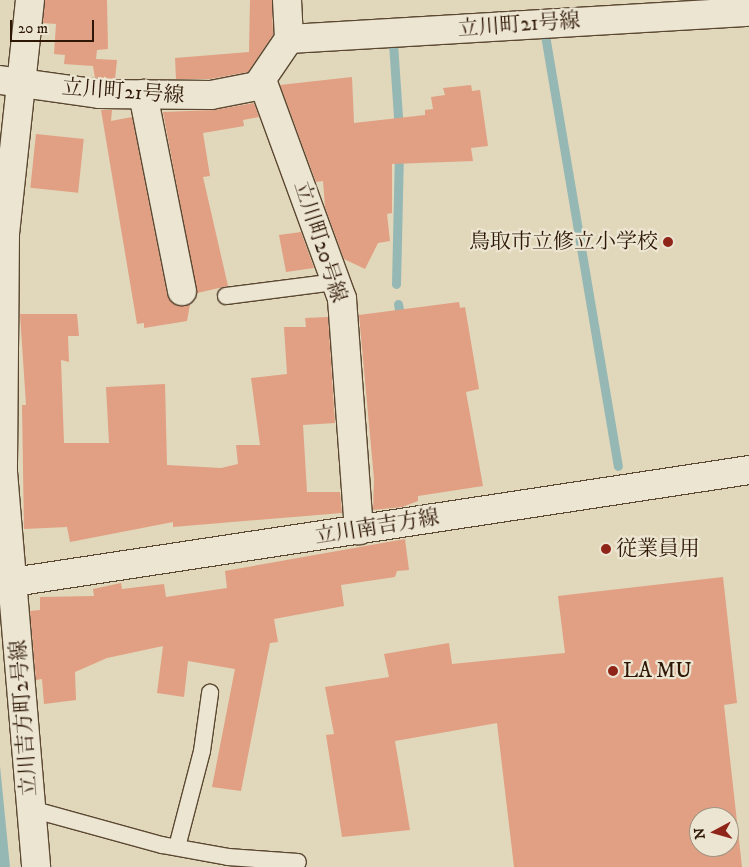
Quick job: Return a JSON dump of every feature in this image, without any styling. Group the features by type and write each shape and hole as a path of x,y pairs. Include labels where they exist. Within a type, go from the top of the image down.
{"street":[{"name":"立川吉方町2号線","path":"30,0 10,81 5,263 3,472 6,583 36,867"},
{"path":"262,80 290,39 287,0"},
{"name":"立川町21号線","path":"290,39 749,12"},
{"name":"立川町21号線","path":"10,81 98,94 210,95 257,86 262,80"},
{"name":"立川町20号線","path":"262,80 342,298 359,530"},
{"path":"143,94 182,291"},
{"name":"立川南吉方線","path":"6,583 749,470"}],"lane":[{"path":"226,296 336,282"},
{"path":"177,847 202,750 210,692"},
{"path":"31,809 177,847 298,862"}],"water":[{"path":"0,766 10,867 0,867"}],"building":[{"path":"45,0 107,0 108,49 97,50 96,59 117,60 115,79 95,78 93,66 64,64 65,55 54,54 56,24 43,23"},
{"path":"250,0 272,0 273,35 248,72 210,79 176,79 175,58 249,52"},
{"path":"352,77 354,123 425,115 425,110 433,109 431,97 445,95 443,88 471,85 472,91 480,90 488,146 471,148 473,161 392,164 392,213 387,214 390,241 378,243 365,269 344,259 325,207 323,181 316,182 280,85"},
{"path":"254,103 259,117 243,120 244,126 203,133 210,176 203,177 228,286 197,293 163,112 214,110"},
{"path":"101,110 112,110 111,121 132,117 167,294 177,306 190,304 187,321 144,328 144,323 137,324"},
{"path":"36,134 84,139 78,193 30,188"},
{"path":"301,232 314,268 286,272 279,235"},
{"path":"459,302 460,308 465,307 479,389 466,392 483,486 418,496 418,501 402,507 373,510 374,479 359,315"},
{"path":"20,314 77,314 79,336 68,336 69,362 61,360 64,443 109,443 106,387 165,384 167,465 221,468 238,464 236,445 260,445 251,378 287,374 284,327 306,327 305,318 328,317 335,423 303,425 307,492 340,492 342,513 173,527 173,522 70,542 67,527 24,529 22,405 26,405"},
{"path":"405,539 409,570 397,571 395,577 341,585 344,606 274,619 278,642 270,643 241,791 212,787 235,669 188,661 184,697 157,693 163,646 107,658 75,672 76,700 44,704 42,679 36,680 30,611 40,610 40,597 94,596 93,589 121,583 122,589 164,584 166,597 227,588 225,571"},
{"name":"LA MU","path":"723,577 737,703 724,705 735,807 689,807 689,857 739,857 739,840 742,867 514,867 497,723 395,741 410,830 342,837 326,735 334,734 325,687 389,677 384,654 449,643 452,664 565,653 558,596"}],"waterway":[{"path":"545,35 618,466"},
{"path":"393,43 399,130"},
{"path":"396,284 399,153"},
{"path":"398,304 401,321"}],"place":[{"name":"鳥取市立修立小学校","path":"668,242"},
{"name":"従業員用","path":"606,549"},
{"name":"LA MU","path":"613,671"}]}
